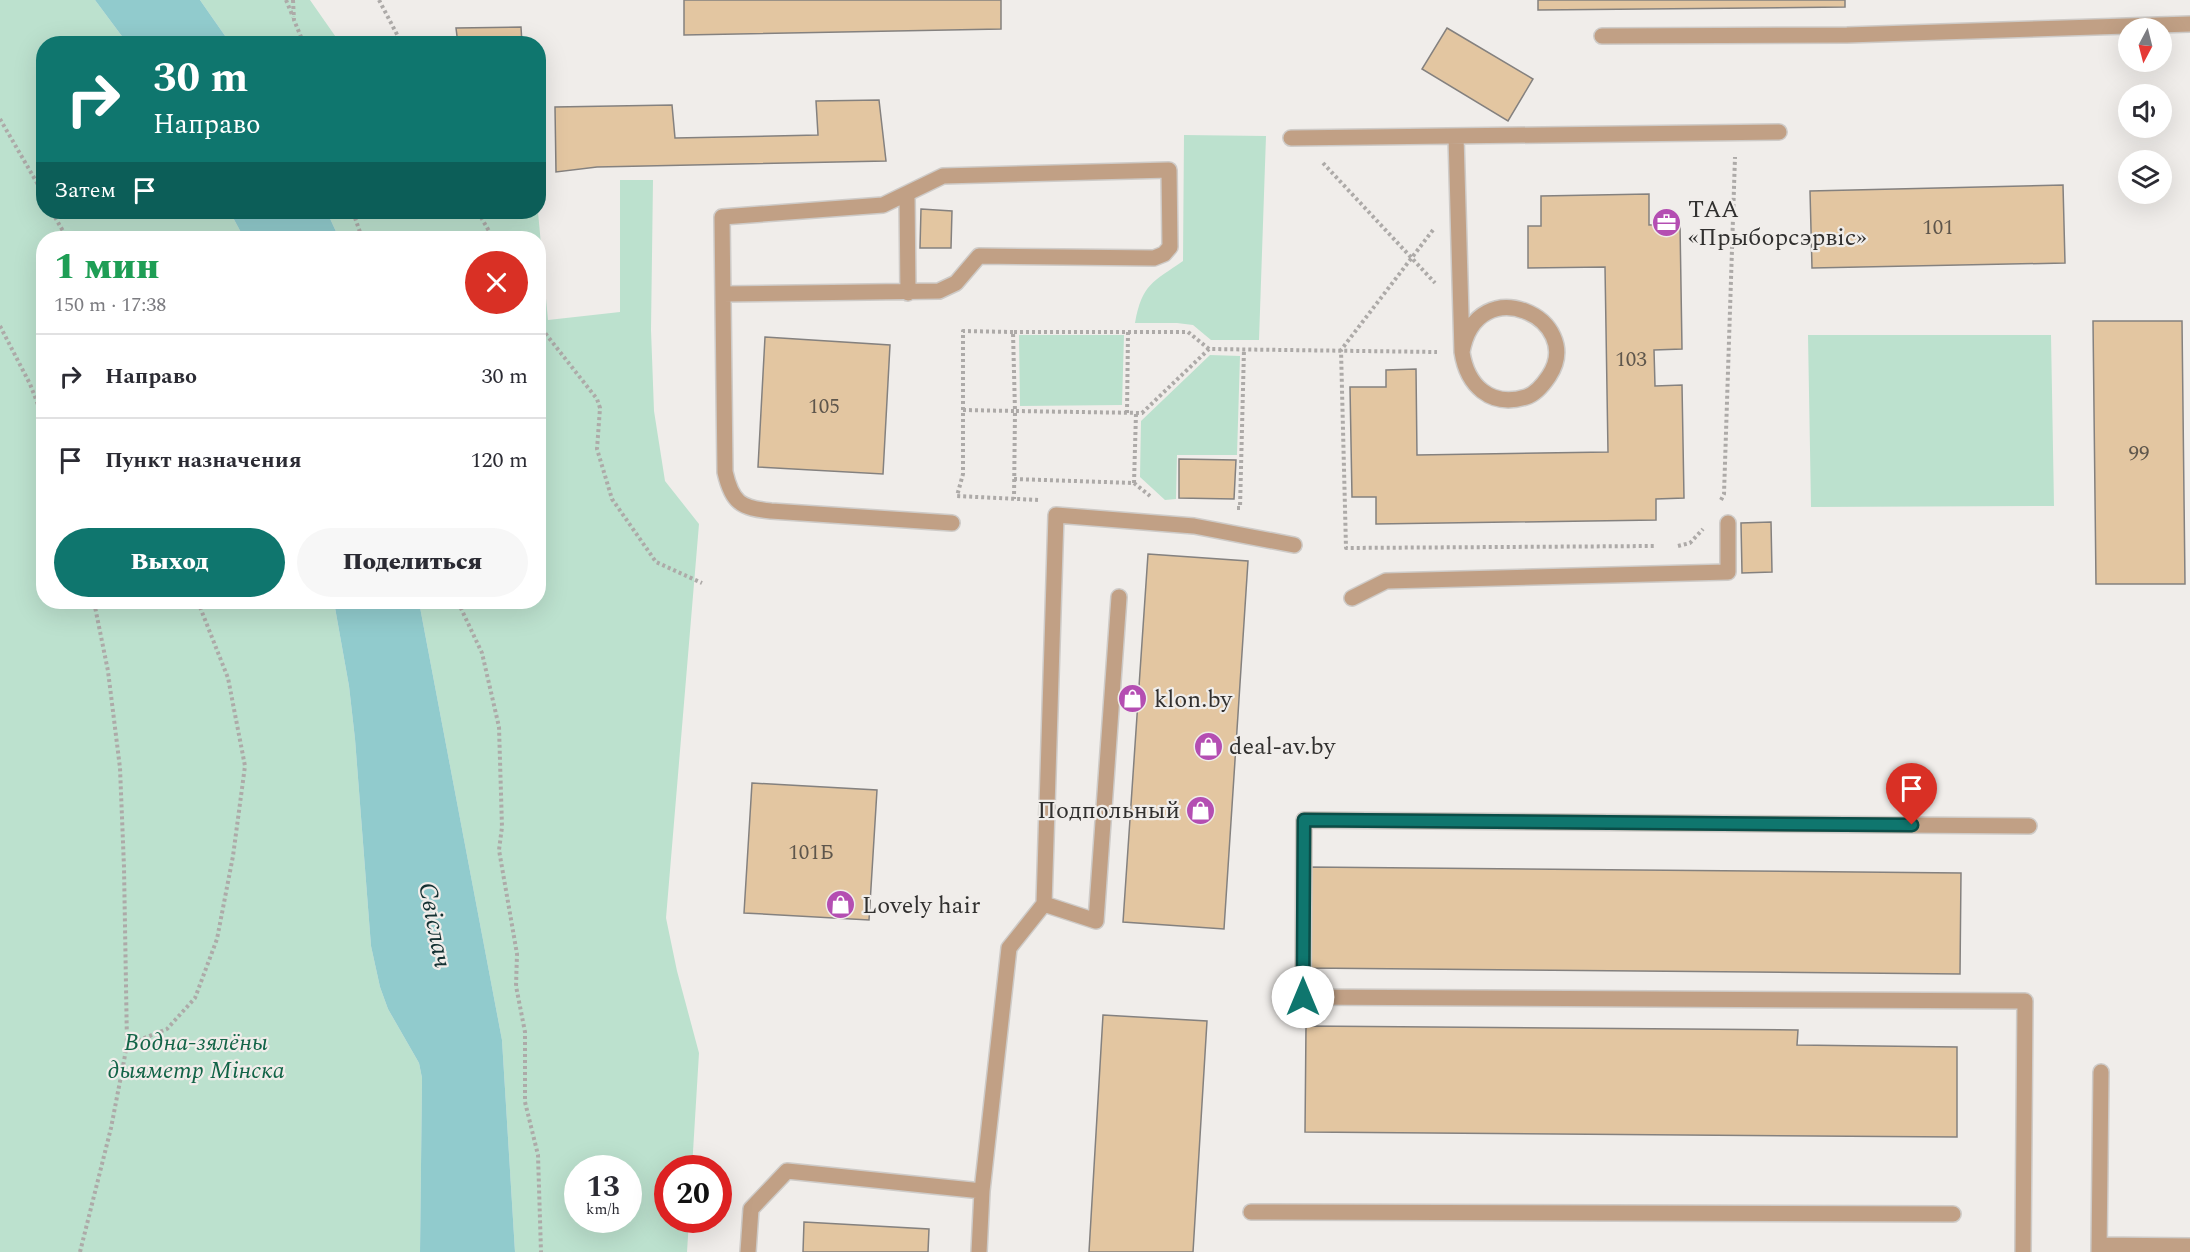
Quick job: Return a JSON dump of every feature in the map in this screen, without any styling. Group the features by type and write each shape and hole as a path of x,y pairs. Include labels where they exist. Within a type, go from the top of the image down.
{"lane":[{"path":"1602,36 1847,35 2190,24"},
{"path":"1295,137 1779,132"},
{"path":"1456,136 1462,352 1464,368 1479,389 1491,396 1506,400 1527,397 1542,387 1553,370 1556,354 1555,343 1548,327 1526,310 1512,307 1485,313 1472,324 1464,338 1462,352"},
{"path":"723,294 939,291 956,283 979,256 1154,258 1164,254 1170,247 1169,170 943,176 883,205 722,217 725,472 729,490 738,503 753,509 771,511 952,523"},
{"path":"906,194 908,292"},
{"path":"979,1252 982,1191 1009,948 1044,904 1056,515 1194,526 1294,545"},
{"path":"1352,598 1386,581 1728,572 1728,523"},
{"path":"1044,904 1096,921 1119,597"},
{"path":"2024,1252 2025,1001 1303,997 1304,820 2029,826"},
{"path":"2101,1072 2099,1249 2190,1246"},
{"path":"748,1252 751,1209 787,1171 982,1191"},
{"path":"1251,1212 1953,1214"}],"path":[{"path":"286,0 301,36"},
{"path":"293,0 294,20"},
{"path":"379,0 398,36"},
{"path":"0,120 36,181"},
{"path":"1721,502 1724,494 1736,133"},
{"path":"1295,137 1461,312"},
{"path":"1457,198 1341,350 1347,548 1657,546"},
{"path":"0,326 36,399"},
{"path":"1048,501 957,496 963,474 963,331 1188,332 1209,349 1462,352"},
{"path":"1013,332 1014,499"},
{"path":"1127,413 1128,332"},
{"path":"546,334 597,399 600,408 597,449 612,499 656,562 702,583"},
{"path":"963,410 1142,413 1209,349"},
{"path":"1229,507 1240,508 1244,349"},
{"path":"1134,483 1136,413"},
{"path":"1014,479 1134,483 1155,500"},
{"path":"1669,546 1690,543 1706,525"},
{"path":"80,1252 111,1128 127,1045 120,768 108,671 95,609"},
{"path":"127,1045 167,1029 195,998 217,939 233,856 245,766 228,678 201,609"},
{"path":"461,609 482,653 499,727 502,828 499,850 517,954 516,986 525,1032 525,1102 538,1155 541,1252"}],"green space":[{"name":"Водна-зялёны дыяметр Мінска","path":"0,0 95,0 122,36 36,36 36,219 234,219 240,231 36,231 36,609 335,609 349,686 355,739 371,946 380,987 388,1009 419,1063 422,1078 420,1252 0,1252"},
{"path":"200,0 310,0 335,36 225,36"},
{"path":"1184,135 1266,136 1259,340 1211,340 1193,325 1135,323 1141,300 1150,285 1183,261"},
{"path":"620,180 653,180 651,330 654,411 665,481 699,524 666,918 677,971 699,1053 693,1155 654,1155 654,1233 688,1233 687,1252 515,1252 502,1040 420,609 546,609 546,298 548,320 620,312"},
{"path":"330,219 539,219 540,231 336,231"},
{"path":"1019,335 1124,335 1122,405 1020,406"},
{"path":"1808,335 2051,335 2054,506 1811,507"},
{"path":"1210,355 1240,356 1237,455 1177,455 1176,499 1165,500 1140,477 1141,421"}],"water":[{"path":"95,0 200,0 225,36 122,36"},
{"path":"234,219 330,219 336,231 240,231"},
{"name":"Свіслач","path":"335,609 420,609 502,1040 515,1252 420,1252 422,1078 419,1063 388,1009 380,987 371,946 349,686"}],"building":[{"path":"684,0 1001,0 1001,29 684,35"},
{"path":"1538,0 1845,0 1845,7 1538,10"},
{"path":"521,27 522,36 457,36 456,28"},
{"path":"1447,28 1533,79 1508,121 1422,69"},
{"path":"879,100 886,161 597,167 556,172 555,107 672,105 675,138 818,135 816,101"},
{"path":"2063,185 2065,263 1812,268 1810,191"},
{"path":"1649,194 1649,225 1680,224 1682,349 1654,350 1655,386 1682,385 1684,498 1656,499 1656,520 1376,524 1376,497 1352,497 1350,387 1386,387 1386,370 1416,369 1417,455 1608,452 1605,267 1528,268 1528,226 1541,226 1541,196"},
{"path":"921,209 952,211 951,248 920,248"},
{"path":"2093,321 2182,321 2185,584 2096,584"},
{"path":"765,337 890,345 883,474 758,467"},
{"path":"1179,459 1236,460 1234,499 1179,498"},
{"path":"1771,522 1772,572 1742,573 1741,523"},
{"path":"1148,554 1248,561 1224,929 1123,922"},
{"path":"752,783 877,790 869,920 744,913"},
{"path":"1308,867 1961,873 1960,974 1307,968"},
{"path":"1103,1015 1207,1021 1193,1252 1089,1252"},
{"path":"1306,1026 1798,1030 1797,1045 1957,1047 1957,1137 1305,1132"},
{"path":"804,1222 929,1229 928,1252 803,1252"}],"place":[{"name":"ТАА «Прыборсэрвіс»","path":"1667,223"},
{"name":"klon.by","path":"1133,699"},
{"name":"deal-av.by","path":"1208,746"},
{"name":"Подпольный","path":"1201,810"},
{"name":"Lovely hair","path":"841,905"}],"route":[{"path":"1303,997 1304,820 1912,825"}]}
